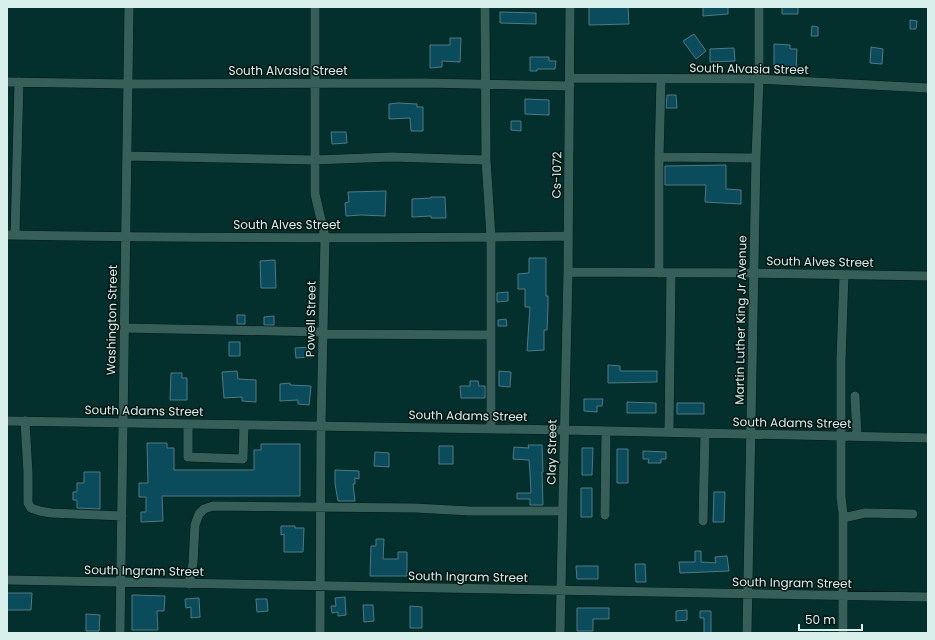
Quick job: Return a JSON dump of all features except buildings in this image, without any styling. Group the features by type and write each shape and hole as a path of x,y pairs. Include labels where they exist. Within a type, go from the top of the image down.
{"street":[{"name":"Washington Street","path":"120,633 129,7"},
{"name":"Powell Street","path":"315,7 315,194 325,238 321,426 320,633"},
{"path":"485,7 486,160 491,237 491,429"},
{"path":"570,7 570,82"},
{"name":"Martin Luther King Jr Avenue","path":"747,633 750,434 759,79 759,7"},
{"name":"South Alvasia Street","path":"7,82 128,84 486,84 661,79 759,79 928,88"},
{"path":"659,273 661,79"},
{"path":"11,235 19,82"},
{"name":"Cs-1072","path":"568,272 570,82"},
{"path":"127,156 314,160 392,158 486,160"},
{"path":"659,157 756,158"},
{"name":"South Alves Street","path":"11,235 325,238 568,236"},
{"name":"South Alves Street","path":"568,272 928,276"},
{"name":"Clay Street","path":"560,633 568,272"},
{"path":"669,432 671,273"},
{"path":"843,633 841,360 844,274"},
{"path":"124,328 323,333 491,335"},
{"path":"855,396 857,436"},
{"name":"South Adams Street","path":"7,421 564,430 928,438"},
{"path":"25,422 28,503 32,508 51,513 122,516"},
{"path":"188,424 188,458 243,459 244,425"},
{"path":"605,515 606,431"},
{"path":"703,521 705,433"},
{"path":"189,584 193,563 196,525 199,514 204,509 213,506 415,508 470,511 562,511"},
{"path":"843,518 865,513 913,514"},
{"name":"South Ingram Street","path":"7,580 928,597"}]}
